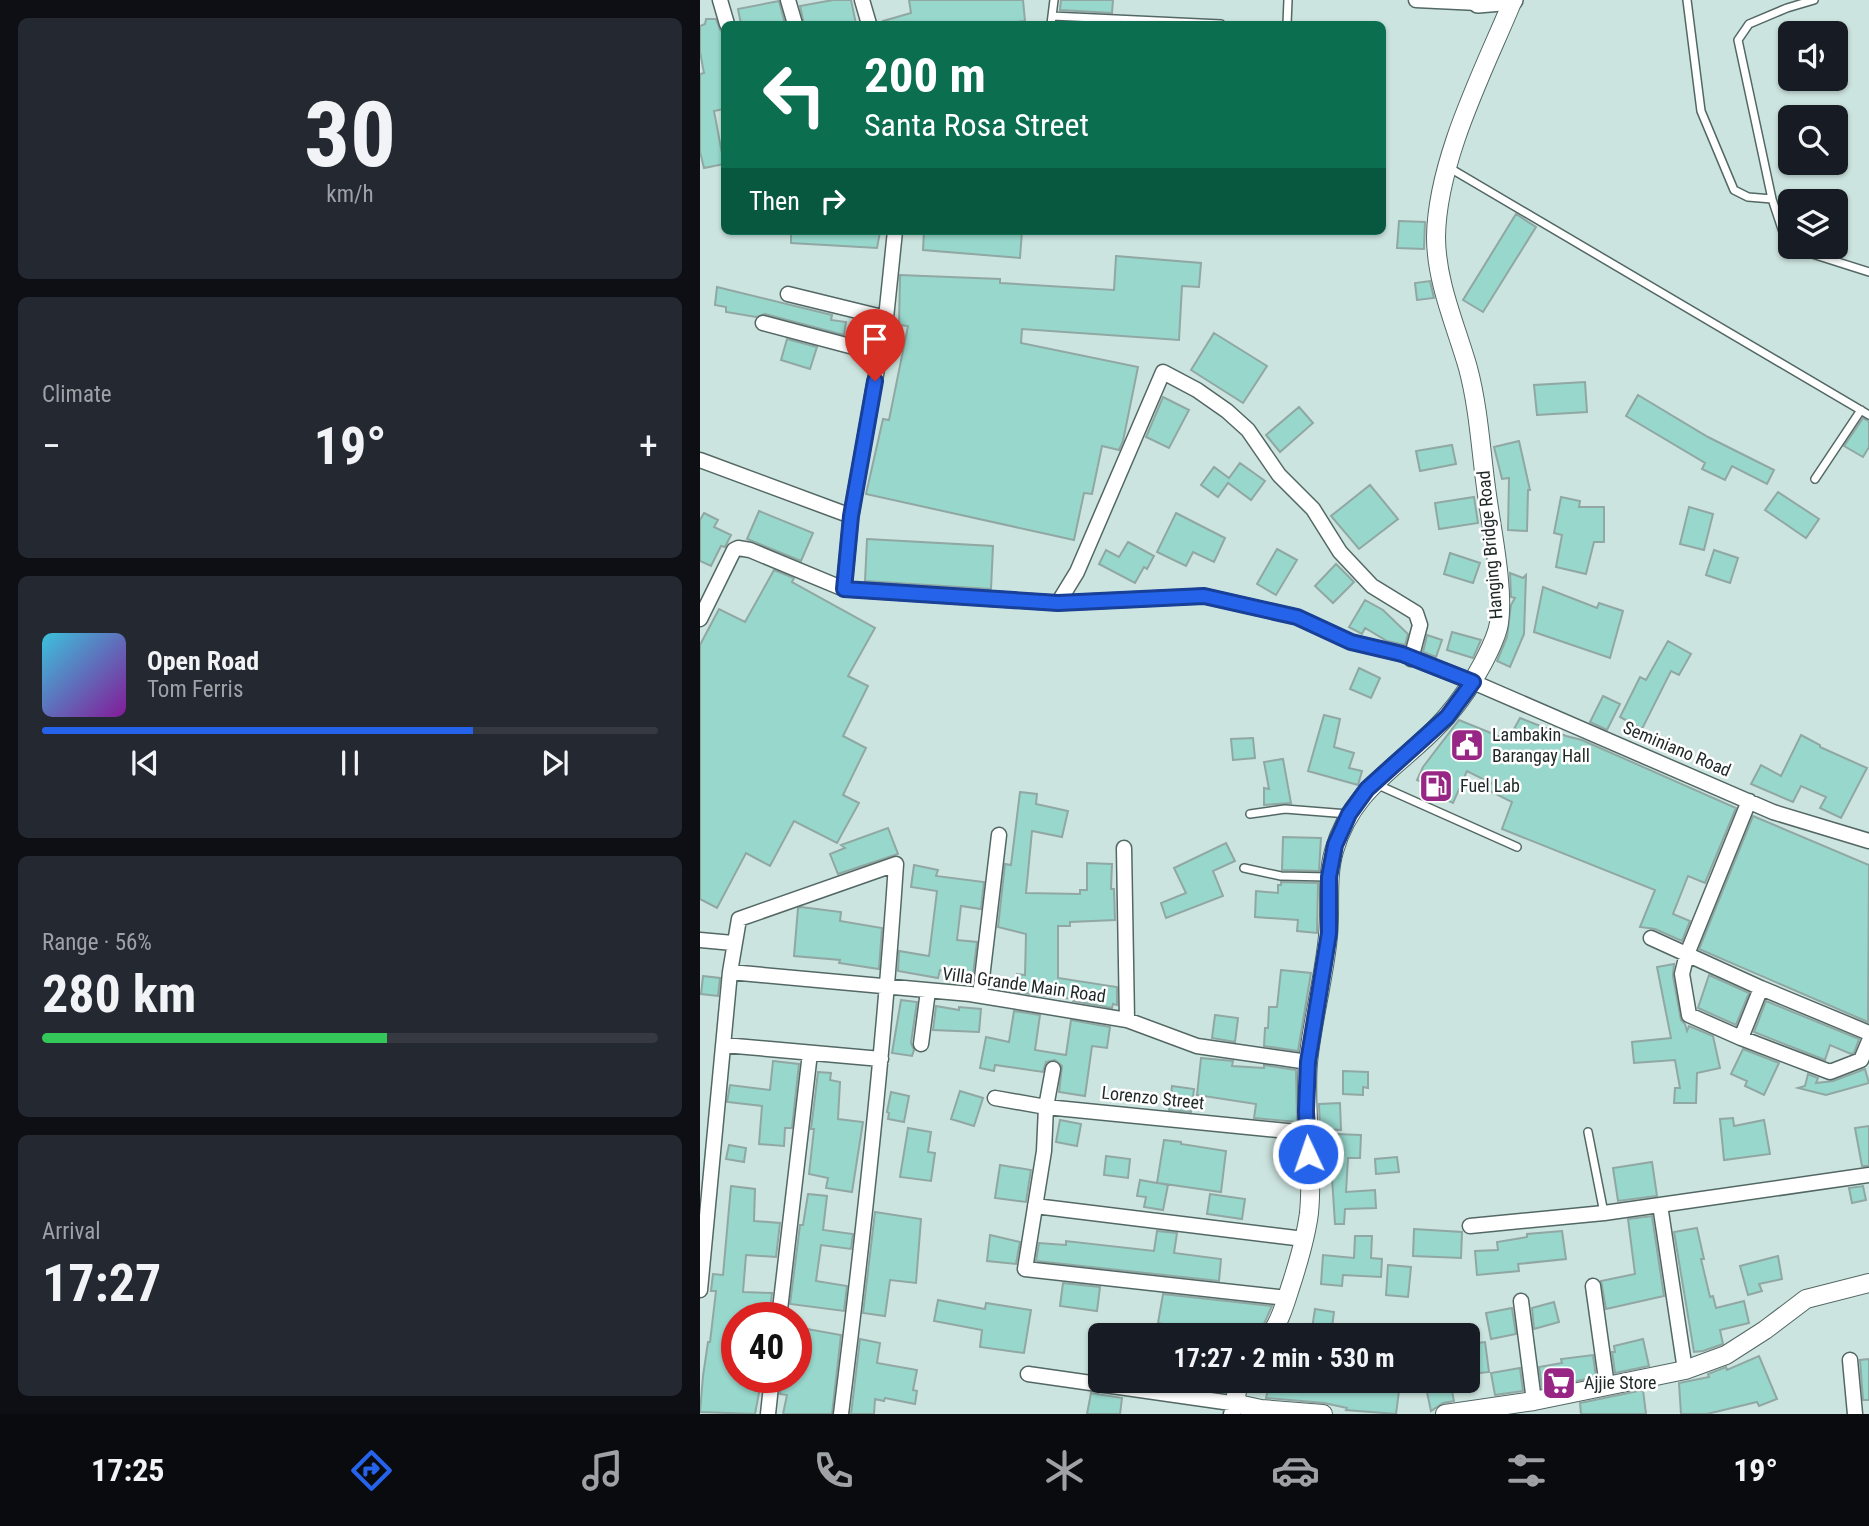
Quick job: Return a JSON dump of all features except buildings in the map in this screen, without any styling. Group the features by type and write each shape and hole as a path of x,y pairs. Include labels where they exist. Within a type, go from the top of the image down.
{"main road":[{"path":"1478,1 1513,0"}],"street":[{"path":"719,0 726,21"},
{"path":"788,0 794,21"},
{"path":"862,0 868,21"},
{"path":"1416,0 1478,1"},
{"name":"Hanging Bridge Road","path":"1276,1323 1287,1298 1309,1212 1308,1062 1329,933 1329,877 1335,845 1349,814 1374,783 1447,717 1473,682 1499,625 1499,598 1471,385 1446,296 1436,240 1438,205 1448,167 1513,0"},
{"path":"844,589 851,516 886,317 895,235"},
{"path":"788,294 886,317"},
{"path":"763,323 880,354"},
{"path":"1058,603 1077,572 1163,372 1197,390 1248,430 1279,475 1313,509 1348,560 1372,586 1416,613 1420,625 1411,659"},
{"path":"700,460 851,516"},
{"name":"Seminiano Road","path":"700,620 734,550 738,548 750,550 844,589 1058,603 1204,596 1297,617 1351,642 1383,648 1473,682 1773,812 1869,841"},
{"path":"1749,801 1687,954 1682,974 1689,1015 1830,1072 1861,1060 1869,1041"},
{"path":"980,995 999,835"},
{"path":"1124,848 1127,1020"},
{"path":"700,1290 733,943 739,919 896,864 881,1059 842,1414"},
{"path":"1651,938 1869,1033"},
{"path":"700,940 733,943"},
{"name":"Villa Grande Main Road","path":"730,972 980,995 1127,1020 1197,1046 1308,1062"},
{"path":"1741,1038 1761,988"},
{"path":"921,1044 928,991"},
{"path":"724,1045 881,1059"},
{"path":"781,1302 810,1053"},
{"path":"1053,1069 1046,1107 1044,1150 1025,1269 1287,1298"},
{"name":"Lorenzo Street","path":"995,1098 1046,1107 1307,1133"},
{"path":"1470,1226 1604,1213 1869,1175"},
{"path":"1660,1205 1685,1370"},
{"path":"1035,1206 1304,1239"},
{"path":"1446,1414 1532,1405 1685,1370 1726,1355 1806,1299 1869,1283"},
{"path":"1593,1286 1607,1386"},
{"path":"1521,1301 1532,1405"},
{"path":"1850,1360 1855,1414"},
{"path":"1028,1374 1234,1409 1323,1414"},
{"path":"768,1414 770,1393"}],"lane":[{"path":"1054,0 1051,20 1094,21"},
{"path":"1287,21 1289,0"},
{"path":"1687,0 1701,111 1734,190 1748,197 1772,199"},
{"path":"1778,217 1738,40 1749,24 1814,0"},
{"path":"1448,167 1869,415"},
{"path":"1828,259 1869,272"},
{"path":"1815,478 1861,410"},
{"path":"1374,783 1517,847"},
{"path":"1250,814 1285,809 1349,814"},
{"path":"1244,868 1281,876 1329,877"},
{"path":"1588,1132 1604,1213"}],"place":[{"name":"Lambakin Barangay Hall","path":"1467,745"},
{"name":"Fuel Lab","path":"1436,786"},
{"name":"Ajjie Store","path":"1559,1383"}],"route":[{"path":"875,381 851,516 844,589 1058,603 1204,596 1297,617 1351,642 1402,654 1473,682 1447,717 1367,789 1349,814 1335,845 1329,877 1329,933 1308,1062 1308,1154"}]}
